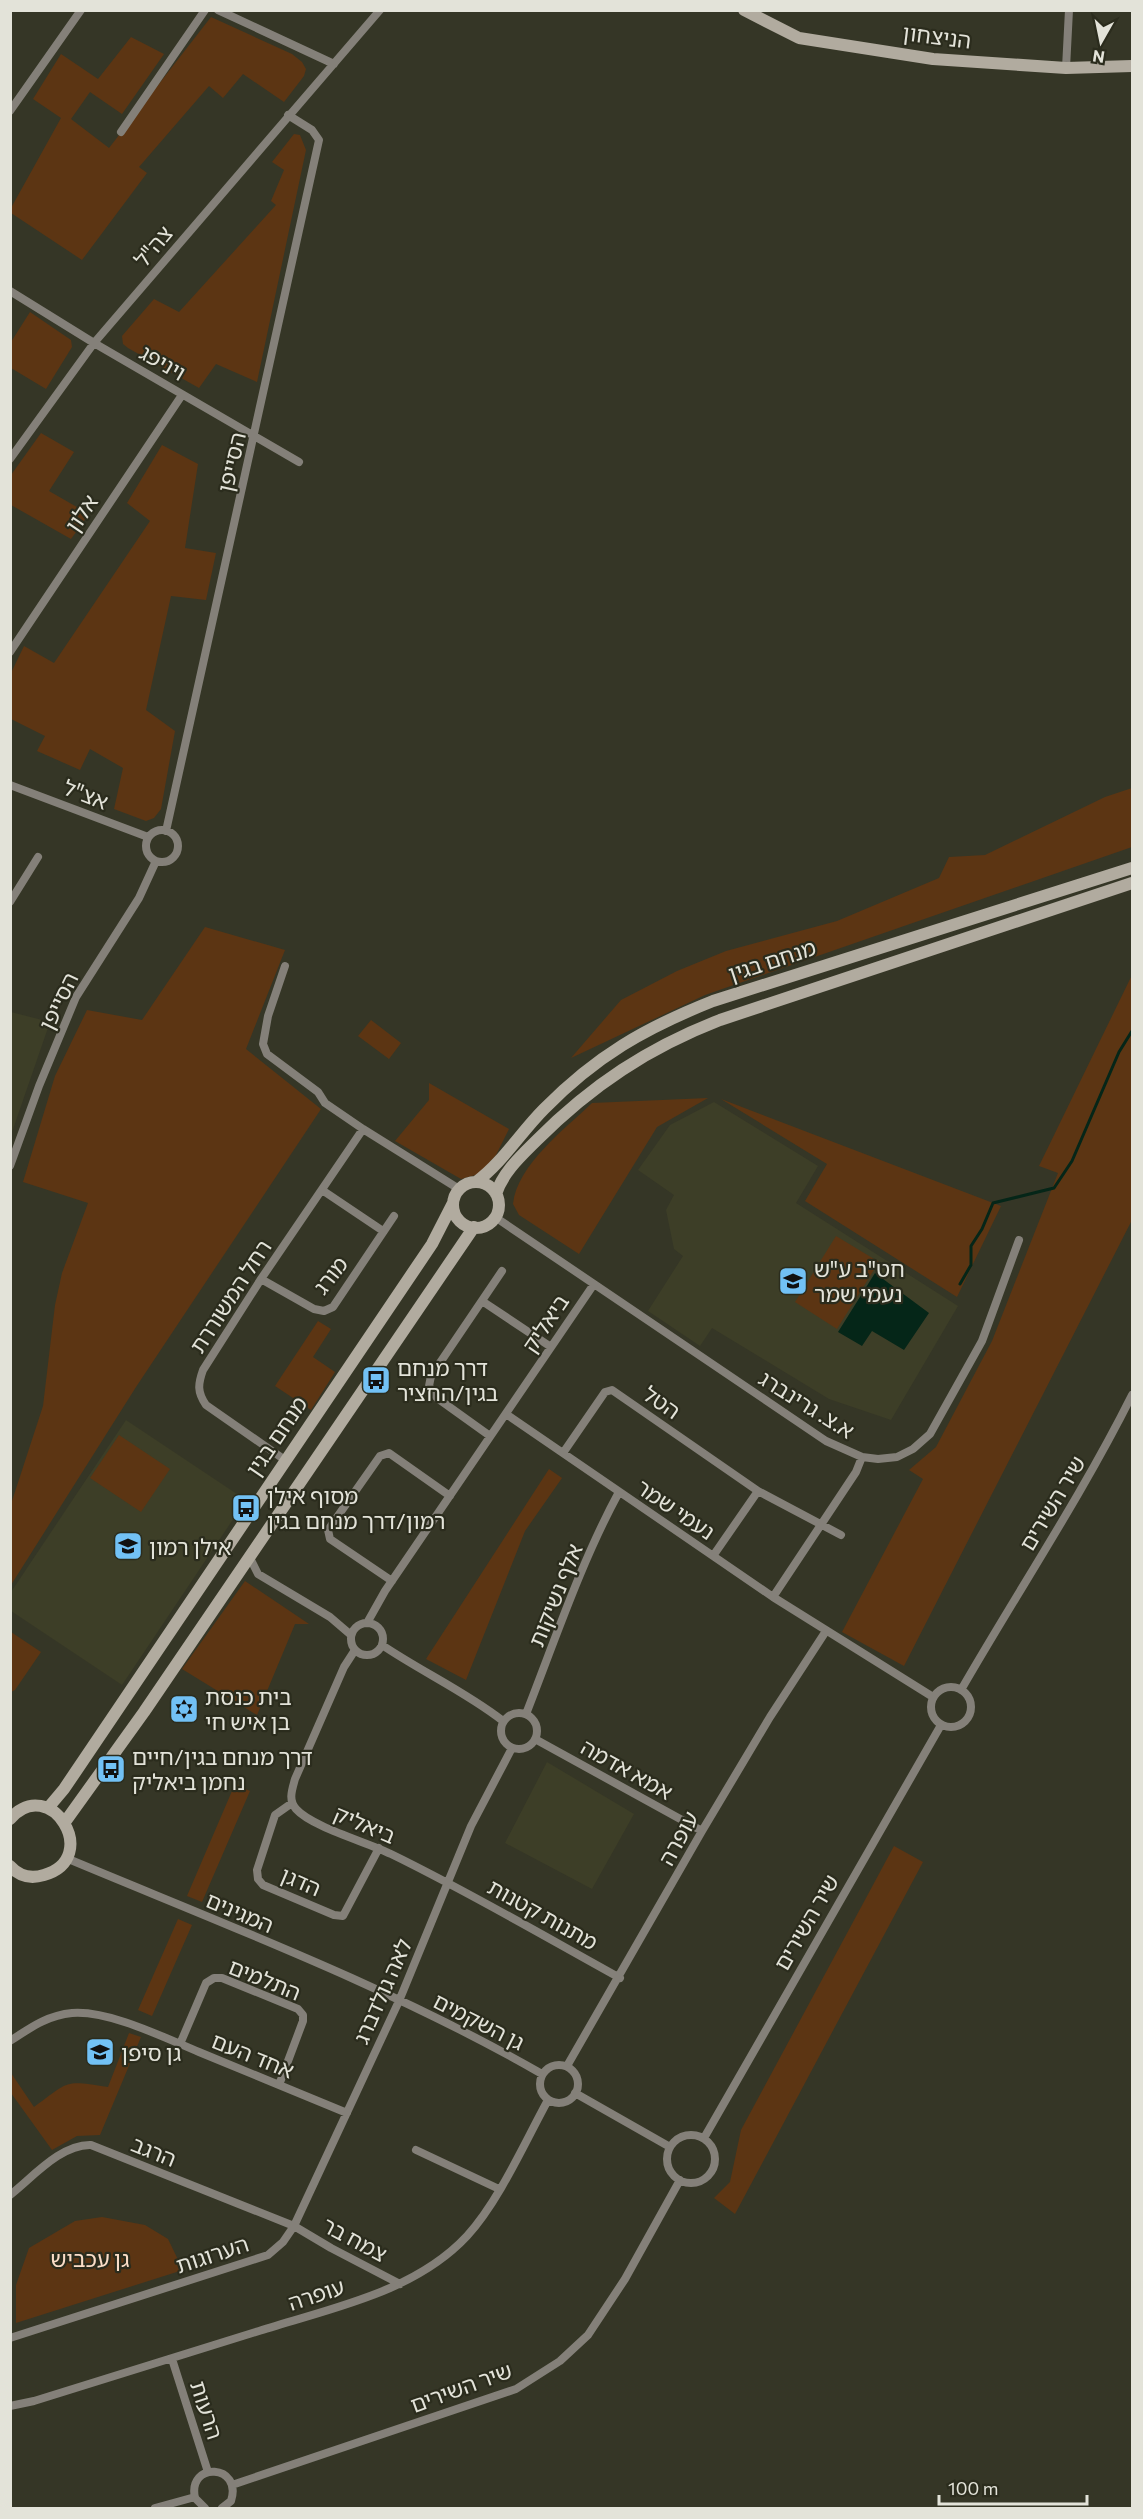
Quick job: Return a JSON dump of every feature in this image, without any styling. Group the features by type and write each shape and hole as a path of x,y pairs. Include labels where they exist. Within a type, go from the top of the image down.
{"main road":[{"name":"הניצחון","path":"744,10 799,38 933,59 1066,68 1132,66"},
{"name":"מנחם בגין","path":"476,1182 493,1169 522,1132 588,1067 662,1022 713,1001 1132,868"},
{"name":"מנחם בגין","path":"496,1194 504,1176 577,1101 625,1066 671,1040 720,1020 1132,883"},
{"path":"476,1182 488,1185 496,1194 498,1209 495,1217 489,1223 474,1227 467,1226 457,1218 453,1203 459,1189 476,1182"},
{"name":"מנחם בגין","path":"48,1808 64,1789 432,1244 453,1203"},
{"name":"מנחם בגין","path":"65,1822 250,1558 474,1227"},
{"path":"10,1819 24,1808 36,1806 48,1808 65,1822 70,1834 70,1846 59,1868 39,1877 13,1872"}],"street":[{"path":"10,111 81,10"},
{"path":"121,132 205,10"},
{"path":"218,10 334,64"},
{"name":"צה\"ל","path":"10,459 94,343 380,10"},
{"path":"1066,68 1069,10"},
{"name":"הסייפן","path":"166,831 319,140 312,130 288,115"},
{"name":"ויניפג","path":"10,291 94,343 299,462"},
{"name":"אלון","path":"10,652 182,394"},
{"name":"אצ\"ל","path":"10,785 148,837"},
{"path":"158,830 166,831 176,839 177,850 171,859 156,861 146,850 148,837 158,830"},
{"path":"10,902 38,857"},
{"name":"הסייפן","path":"10,1166 75,997 139,898 156,861"},
{"path":"285,966 268,1016 263,1044 267,1054 318,1092 326,1103 459,1189"},
{"name":"רחל המשוררת","path":"285,1460 206,1405 200,1396 198,1384 203,1370 261,1279 363,1129"},
{"path":"322,1190 383,1231"},
{"name":"מורג","path":"261,1279 314,1309 324,1311 333,1307 394,1216"},
{"name":"א.צ. גרינברג","path":"495,1217 810,1431 843,1450 862,1457 878,1459 897,1457 913,1449 930,1434 982,1341 1019,1240"},
{"path":"490,1436 437,1398 429,1386 431,1377 502,1271"},
{"name":"ביאליק","path":"367,1623 392,1581 594,1284"},
{"path":"482,1301 551,1347"},
{"name":"הטל","path":"563,1453 605,1392 612,1390 758,1491 841,1535"},
{"name":"שיר השירים","path":"961,1690 1083,1489 1132,1395"},
{"name":"נעמי שמר","path":"506,1414 773,1597 933,1698"},
{"path":"392,1581 330,1539 328,1530 380,1455 389,1453 450,1496"},
{"path":"773,1597 856,1473 862,1457"},
{"path":"713,1556 758,1491"},
{"name":"אלף נשיקות","path":"526,1714 572,1597 620,1492"},
{"path":"250,1558 258,1574 330,1617 351,1635 355,1650 364,1655 370,1655 382,1646 381,1630 367,1623 357,1626 330,1617"},
{"path":"238,1575 258,1574"},
{"path":"351,1635 357,1626"},
{"name":"עופרה","path":"567,2066 620,1978 702,1831 770,1717 826,1631"},
{"path":"382,1646 487,1708 503,1721"},
{"path":"292,1803 290,1794 295,1779 344,1667 355,1650"},
{"path":"952,1686 961,1690 970,1699 968,1719 957,1727 941,1725 932,1716 930,1708 933,1698 944,1688 952,1686"},
{"path":"511,1714 526,1714 536,1723 535,1739 526,1748 512,1748 501,1735 503,1721 511,1714"},
{"name":"שיר השירים","path":"704,2138 941,1725"},
{"name":"אמא אדמה","path":"535,1739 702,1831"},
{"path":"448,1882 471,1826 512,1748"},
{"name":"ביאליק","path":"292,1803 308,1819 379,1848 448,1882"},
{"name":"הדגן","path":"292,1803 275,1815 256,1870 258,1879 263,1885 334,1915 343,1916 379,1848"},
{"name":"המגינים","path":"66,1858 341,1973 399,2001"},
{"name":"מתנות קטנות","path":"448,1882 620,1978"},
{"name":"לאה גולדברג","path":"347,2113 399,2001 448,1882"},
{"name":"התלמים","path":"180,2044 206,1983 214,1978 222,1978 298,2009 303,2015 303,2021 279,2085"},
{"name":"גן השקמים","path":"399,2001 483,2040 542,2074"},
{"name":"אחד העם","path":"10,2041 44,2020 72,2013 84,2013 139,2027 347,2113"},
{"path":"553,2065 567,2066 575,2073 577,2080 575,2093 564,2102 548,2100 539,2085 542,2074 553,2065"},
{"path":"575,2093 670,2147"},
{"name":"עופרה","path":"10,2406 34,2401 172,2359 390,2289 418,2273 466,2237 484,2215 548,2100"},
{"name":"הערוגות","path":"10,2338 268,2255 283,2242 294,2226 347,2113"},
{"path":"693,2134 704,2138 713,2148 716,2156 712,2172 697,2182 680,2180 669,2169 667,2161 670,2147 684,2135 693,2134"},
{"name":"הרגב","path":"10,2195 61,2154 79,2145 91,2145 294,2226"},
{"path":"416,2150 499,2189"},
{"name":"שיר השירים","path":"232,2485 516,2389 560,2361 588,2335 625,2279 680,2180"},
{"name":"צמח בר","path":"294,2226 331,2248 400,2283"},
{"name":"הרעות","path":"172,2359 208,2472"},
{"path":"205,2508 195,2497 196,2481 208,2472 222,2473 232,2485 231,2500 222,2508"},
{"path":"155,2508 195,2497"}],"shaded area":[{"path":"10,1012 50,1022 11,1135"},
{"name":"חט\"ב ע\"ש נעמי שמר","path":"714,1102 818,1166 796,1203 958,1306 891,1420 829,1399 712,1328 700,1346 648,1311 683,1256 674,1249 666,1210 674,1195 638,1170 670,1125"},
{"path":"875,1273 929,1313 904,1350 872,1331 862,1346 838,1332"},
{"name":"אילן רמון","path":"126,1420 246,1500 122,1685 11,1611 11,1592"},
{"path":"547,1762 634,1814 592,1889 505,1843"}],"green space":[{"path":"211,17 292,54 302,62 306,69 304,76 284,102 243,74 223,98 209,86 139,167 147,173 82,260 11,213 11,208 61,118 33,99 61,54 98,79 131,37 164,54 122,114 90,92 71,119 109,148"},
{"path":"294,134 300,135 306,150 257,382 216,364 199,388 128,348 123,344 122,336 154,299 179,312 276,205 271,201 284,170 272,162"},
{"path":"30,312 71,340 72,347 46,389 11,368 11,342"},
{"path":"41,433 74,452 49,491 89,514 71,539 11,505 11,475"},
{"path":"162,445 198,464 185,548 216,553 206,600 171,596 146,710 175,731 161,809 154,818 146,821 114,809 123,768 90,749 80,770 37,751 45,736 11,719 11,673 24,646 54,663 150,521 127,503"},
{"path":"1132,788 1132,847 705,995 571,1058 621,1000 677,971 726,951 837,921 939,878 949,857 985,855 1105,797"},
{"path":"205,927 285,950 246,1049 321,1109 136,1387 11,1585 11,1504 43,1406 55,1305 62,1273 88,1203 23,1182 55,1076 87,1010 142,1020"},
{"path":"1132,975 1132,1220 904,1666 842,1632 923,1479 909,1470 936,1447 992,1341 1058,1173 1039,1166"},
{"path":"371,1020 401,1043 389,1059 358,1036"},
{"path":"429,1083 509,1129 496,1155 479,1174 461,1179 395,1141 429,1100"},
{"path":"708,1098 657,1127 579,1254 519,1215 513,1204 523,1175 556,1136 592,1103"},
{"path":"721,1099 1001,1206 957,1297 805,1201 827,1164"},
{"path":"836,1236 879,1262 837,1329 795,1302"},
{"path":"318,1321 331,1329 313,1357 335,1372 311,1410 275,1386"},
{"path":"119,1435 170,1469 141,1512 90,1478"},
{"path":"549,1469 562,1478 525,1531 466,1680 426,1659"},
{"path":"245,1581 309,1624 295,1624 257,1715 182,1669"},
{"path":"11,1632 41,1652 15,1690 11,1692"},
{"path":"235,1784 250,1791 202,1902 187,1896"},
{"path":"894,1846 923,1862 735,2214 714,2198 730,2182 741,2130"},
{"path":"178,1919 192,1925 152,2016 138,2010"},
{"path":"129,2033 141,2037 100,2135 77,2136 52,2150 11,2093 11,2073 34,2107 61,2087 74,2083 108,2087"},
{"name":"גן עכביש","path":"102,2217 145,2225 168,2239 183,2270 16,2323 16,2285 29,2248 75,2221"}],"waterway":[{"path":"960,1284 971,1265 971,1246 982,1229 993,1203 1054,1188 1072,1161 1119,1052 1132,1031"}],"place":[{"name":"חט\"ב ע\"ש נעמי שמר","path":"793,1281"},
{"name":"דרך מנחם בגין/החציר","path":"376,1380"},
{"name":"מסוף אילן רמון/דרך מנחם בגין","path":"246,1508"},
{"name":"אילן רמון","path":"128,1546"},
{"name":"בית כנסת בן איש חי","path":"184,1709"},
{"name":"דרך מנחם בגין/חיים נחמן ביאליק","path":"111,1769"},
{"name":"גן סיפן","path":"100,2052"}]}
